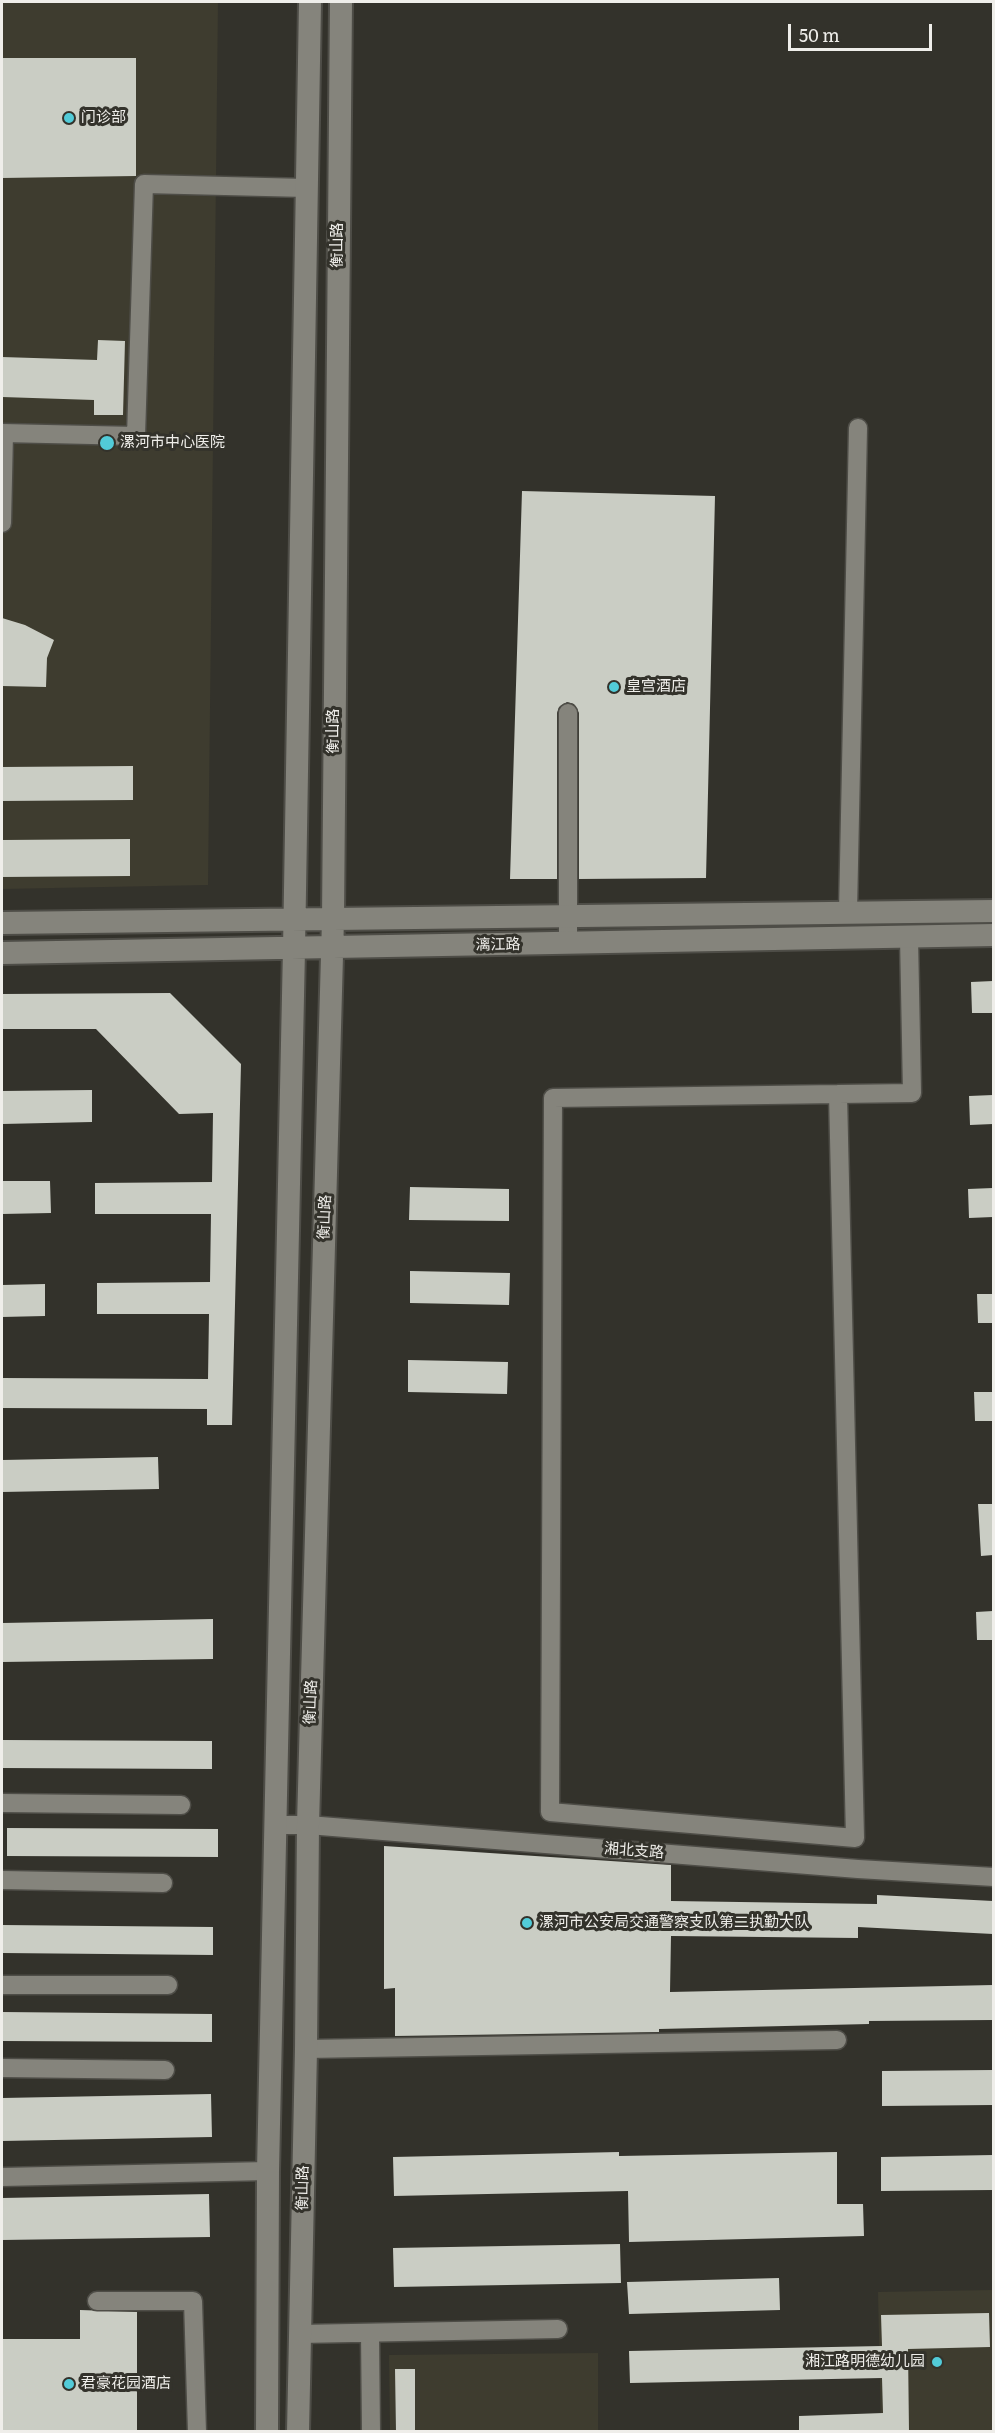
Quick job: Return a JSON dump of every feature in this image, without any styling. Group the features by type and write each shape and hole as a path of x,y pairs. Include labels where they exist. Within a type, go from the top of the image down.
{"street":[{"path":"267,2432 268,2171 294,949 310,2"},
{"name":"衡山路","path":"298,2432 308,1825 333,919 340,2"},
{"path":"2,523 3,434 135,436 144,184 306,188"},
{"path":"848,912 858,428"},
{"path":"568,713 568,944"},
{"name":"漓江路","path":"2,923 993,910"},
{"name":"漓江路","path":"2,953 993,935"},
{"path":"838,1094 855,1838 550,1812 553,1098 838,1094 912,1093 909,937"},
{"path":"2,1803 181,1805"},
{"name":"湘北支路","path":"275,1825 308,1825 858,1869 993,1877"},
{"path":"2,1880 163,1883"},
{"path":"2,1985 168,1985"},
{"path":"306,2049 837,2040"},
{"path":"2,2068 165,2070"},
{"path":"2,2177 268,2171"},
{"path":"97,2301 193,2301 197,2432"},
{"path":"267,2334 558,2330"},
{"path":"370,2333 371,2432"}],"shaded area":[{"name":"漯河市中心医院","path":"2,2 218,2 208,885 2,889"},
{"name":"湘江路明德幼儿园","path":"993,2290 993,2431 881,2431 878,2292"},
{"path":"598,2353 598,2431 390,2431 389,2355"}],"building":[{"name":"门诊部","path":"2,58 136,58 136,176 2,178"},
{"path":"98,340 125,341 123,415 94,415 94,400 2,397 2,357 97,360"},
{"name":"皇宫酒店","path":"522,491 715,496 706,878 579,879 579,713 574,704 567,702 559,707 557,713 557,879 510,879"},
{"path":"2,618 25,625 54,640 47,658 46,687 2,686"},
{"path":"133,766 133,800 2,801 2,767"},
{"path":"130,839 130,876 2,877 2,840"},
{"path":"993,981 993,1013 972,1013 971,982"},
{"path":"170,993 241,1064 232,1425 207,1425 207,1409 2,1408 2,1378 208,1379 209,1314 97,1314 97,1283 210,1282 211,1214 95,1214 95,1183 212,1182 213,1113 179,1114 96,1029 2,1029 2,994"},
{"path":"92,1090 92,1122 2,1124 2,1091"},
{"path":"993,1095 993,1124 970,1125 969,1096"},
{"path":"2,1181 50,1181 51,1213 2,1214"},
{"path":"410,1187 509,1189 509,1221 409,1220"},
{"path":"993,1188 993,1217 969,1218 968,1189"},
{"path":"410,1271 510,1273 509,1305 410,1303"},
{"path":"45,1284 45,1316 2,1317 2,1285"},
{"path":"977,1294 993,1294 993,1323 978,1323"},
{"path":"408,1360 508,1362 507,1394 408,1392"},
{"path":"974,1392 993,1392 993,1421 975,1421"},
{"path":"158,1457 159,1489 2,1492 2,1460"},
{"path":"978,1504 993,1504 993,1555 981,1556"},
{"path":"993,1611 993,1640 977,1640 976,1612"},
{"path":"213,1619 213,1659 2,1662 2,1623"},
{"path":"2,1740 212,1741 212,1769 2,1768"},
{"path":"7,1828 218,1829 218,1857 7,1856"},
{"path":"384,1846 671,1865 671,1901 877,1904 877,1895 993,1901 993,1934 858,1927 858,1938 671,1936 670,1992 993,1985 993,2020 869,2021 869,2024 659,2029 659,2032 395,2036 395,1988 384,1989"},
{"path":"2,1925 213,1927 213,1955 2,1953"},
{"path":"2,2012 212,2014 212,2042 2,2041"},
{"path":"993,2070 993,2105 882,2106 882,2071"},
{"path":"211,2094 212,2137 2,2141 2,2098"},
{"path":"619,2152 619,2156 837,2152 837,2204 863,2204 864,2236 629,2242 628,2191 394,2196 393,2157"},
{"path":"993,2155 993,2190 881,2191 881,2157"},
{"path":"209,2194 210,2237 2,2240 2,2198"},
{"path":"620,2244 621,2283 394,2287 393,2248"},
{"path":"779,2278 780,2310 629,2314 627,2282"},
{"name":"君豪花园酒店","path":"80,2310 137,2312 137,2432 2,2432 2,2339 80,2339"},
{"path":"989,2313 990,2347 908,2349 909,2432 799,2432 799,2416 883,2413 882,2378 630,2383 629,2351 882,2346 881,2315"},
{"path":"395,2369 415,2369 415,2432 396,2432"}],"place":[{"name":"门诊部","path":"69,118"},
{"name":"漯河市中心医院","path":"107,443"},
{"name":"皇宫酒店","path":"614,687"},
{"name":"漯河市公安局交通警察支队第二执勤大队","path":"527,1923"},
{"name":"湘江路明德幼儿园","path":"937,2362"},
{"name":"君豪花园酒店","path":"69,2384"}]}
